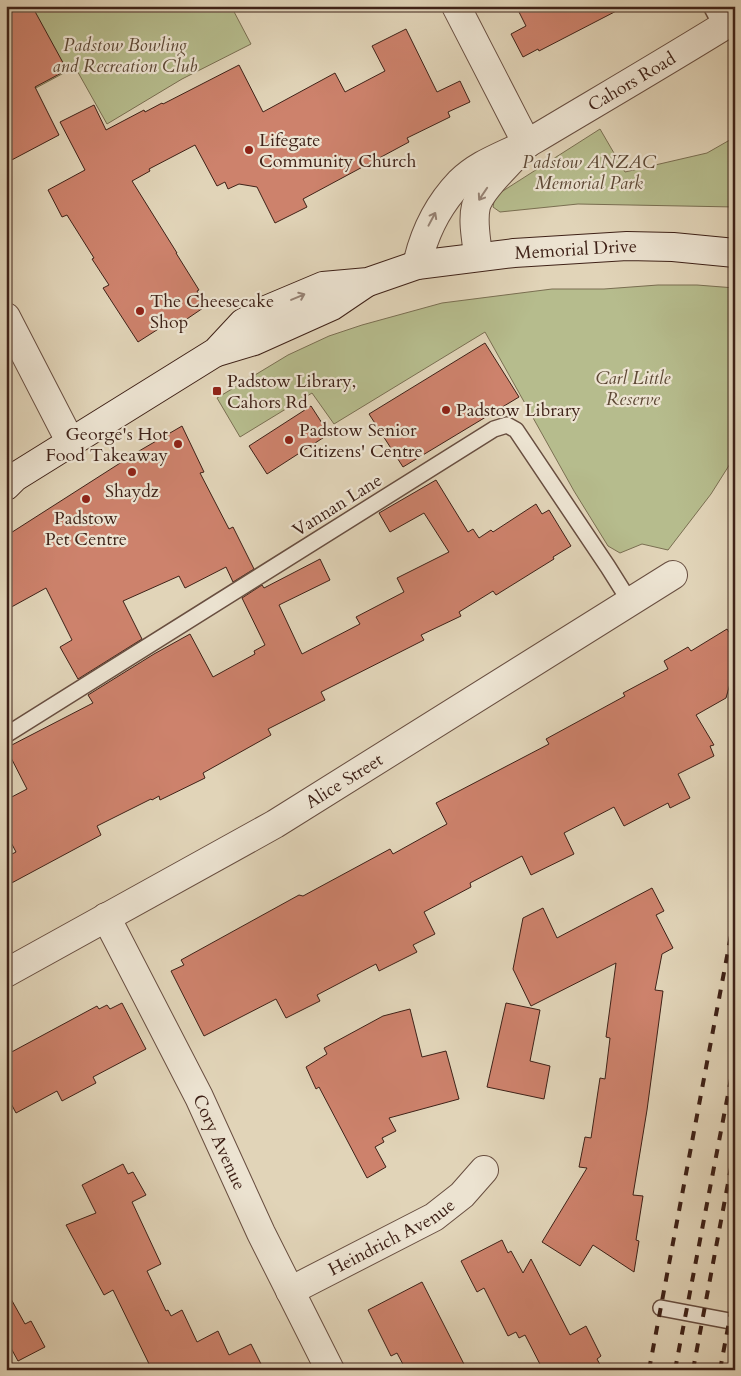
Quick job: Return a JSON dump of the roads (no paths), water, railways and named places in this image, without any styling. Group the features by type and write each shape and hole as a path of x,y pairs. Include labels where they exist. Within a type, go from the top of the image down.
{"street":[{"path":"456,6 526,144"},
{"name":"Cahors Road","path":"417,265 428,227 447,196 462,180 487,162 526,144 722,18"},
{"name":"Cahors Road","path":"478,257 475,215 478,200 526,144"},
{"name":"Memorial Drive","path":"417,265 514,253 627,246 673,247 735,253"},
{"path":"9,481 216,352 243,323 266,310 323,286 368,282 417,265"},
{"path":"6,317 71,444"},
{"name":"Alice Street","path":"6,973 275,824 673,576"},
{"name":"Cory Avenue","path":"106,917 199,1097 261,1233 330,1370"},
{"name":"Heindrich Avenue","path":"290,1291 434,1217 462,1195 484,1170"}],"lane":[{"name":"Vannan Lane","path":"6,735 485,434 508,425 516,430 630,602"},
{"path":"661,1308 735,1322"}],"railway":[{"path":"649,1370 735,914"},
{"path":"675,1370 735,1058"},
{"path":"693,1370 735,1146"},
{"path":"720,1370 735,1290"}],"place":[{"name":"Lifegate Community Church","path":"249,150"},
{"name":"The Cheesecake Shop","path":"140,311"},
{"name":"Padstow Library, Cahors Rd","path":"217,391"},
{"name":"Padstow Library","path":"446,410"},
{"name":"Padstow Senior Citizens' Centre","path":"289,440"},
{"name":"George's Hot Food Takeaway","path":"178,444"},
{"name":"Shaydz","path":"132,472"},
{"name":"Padstow Pet Centre","path":"86,499"}],"park label":[{"name":"Padstow Bowling and Recreation Club","path":"125,55"},
{"name":"Padstow ANZAC Memorial Park","path":"589,172"},
{"name":"Carl Little Reserve","path":"633,388"}]}
